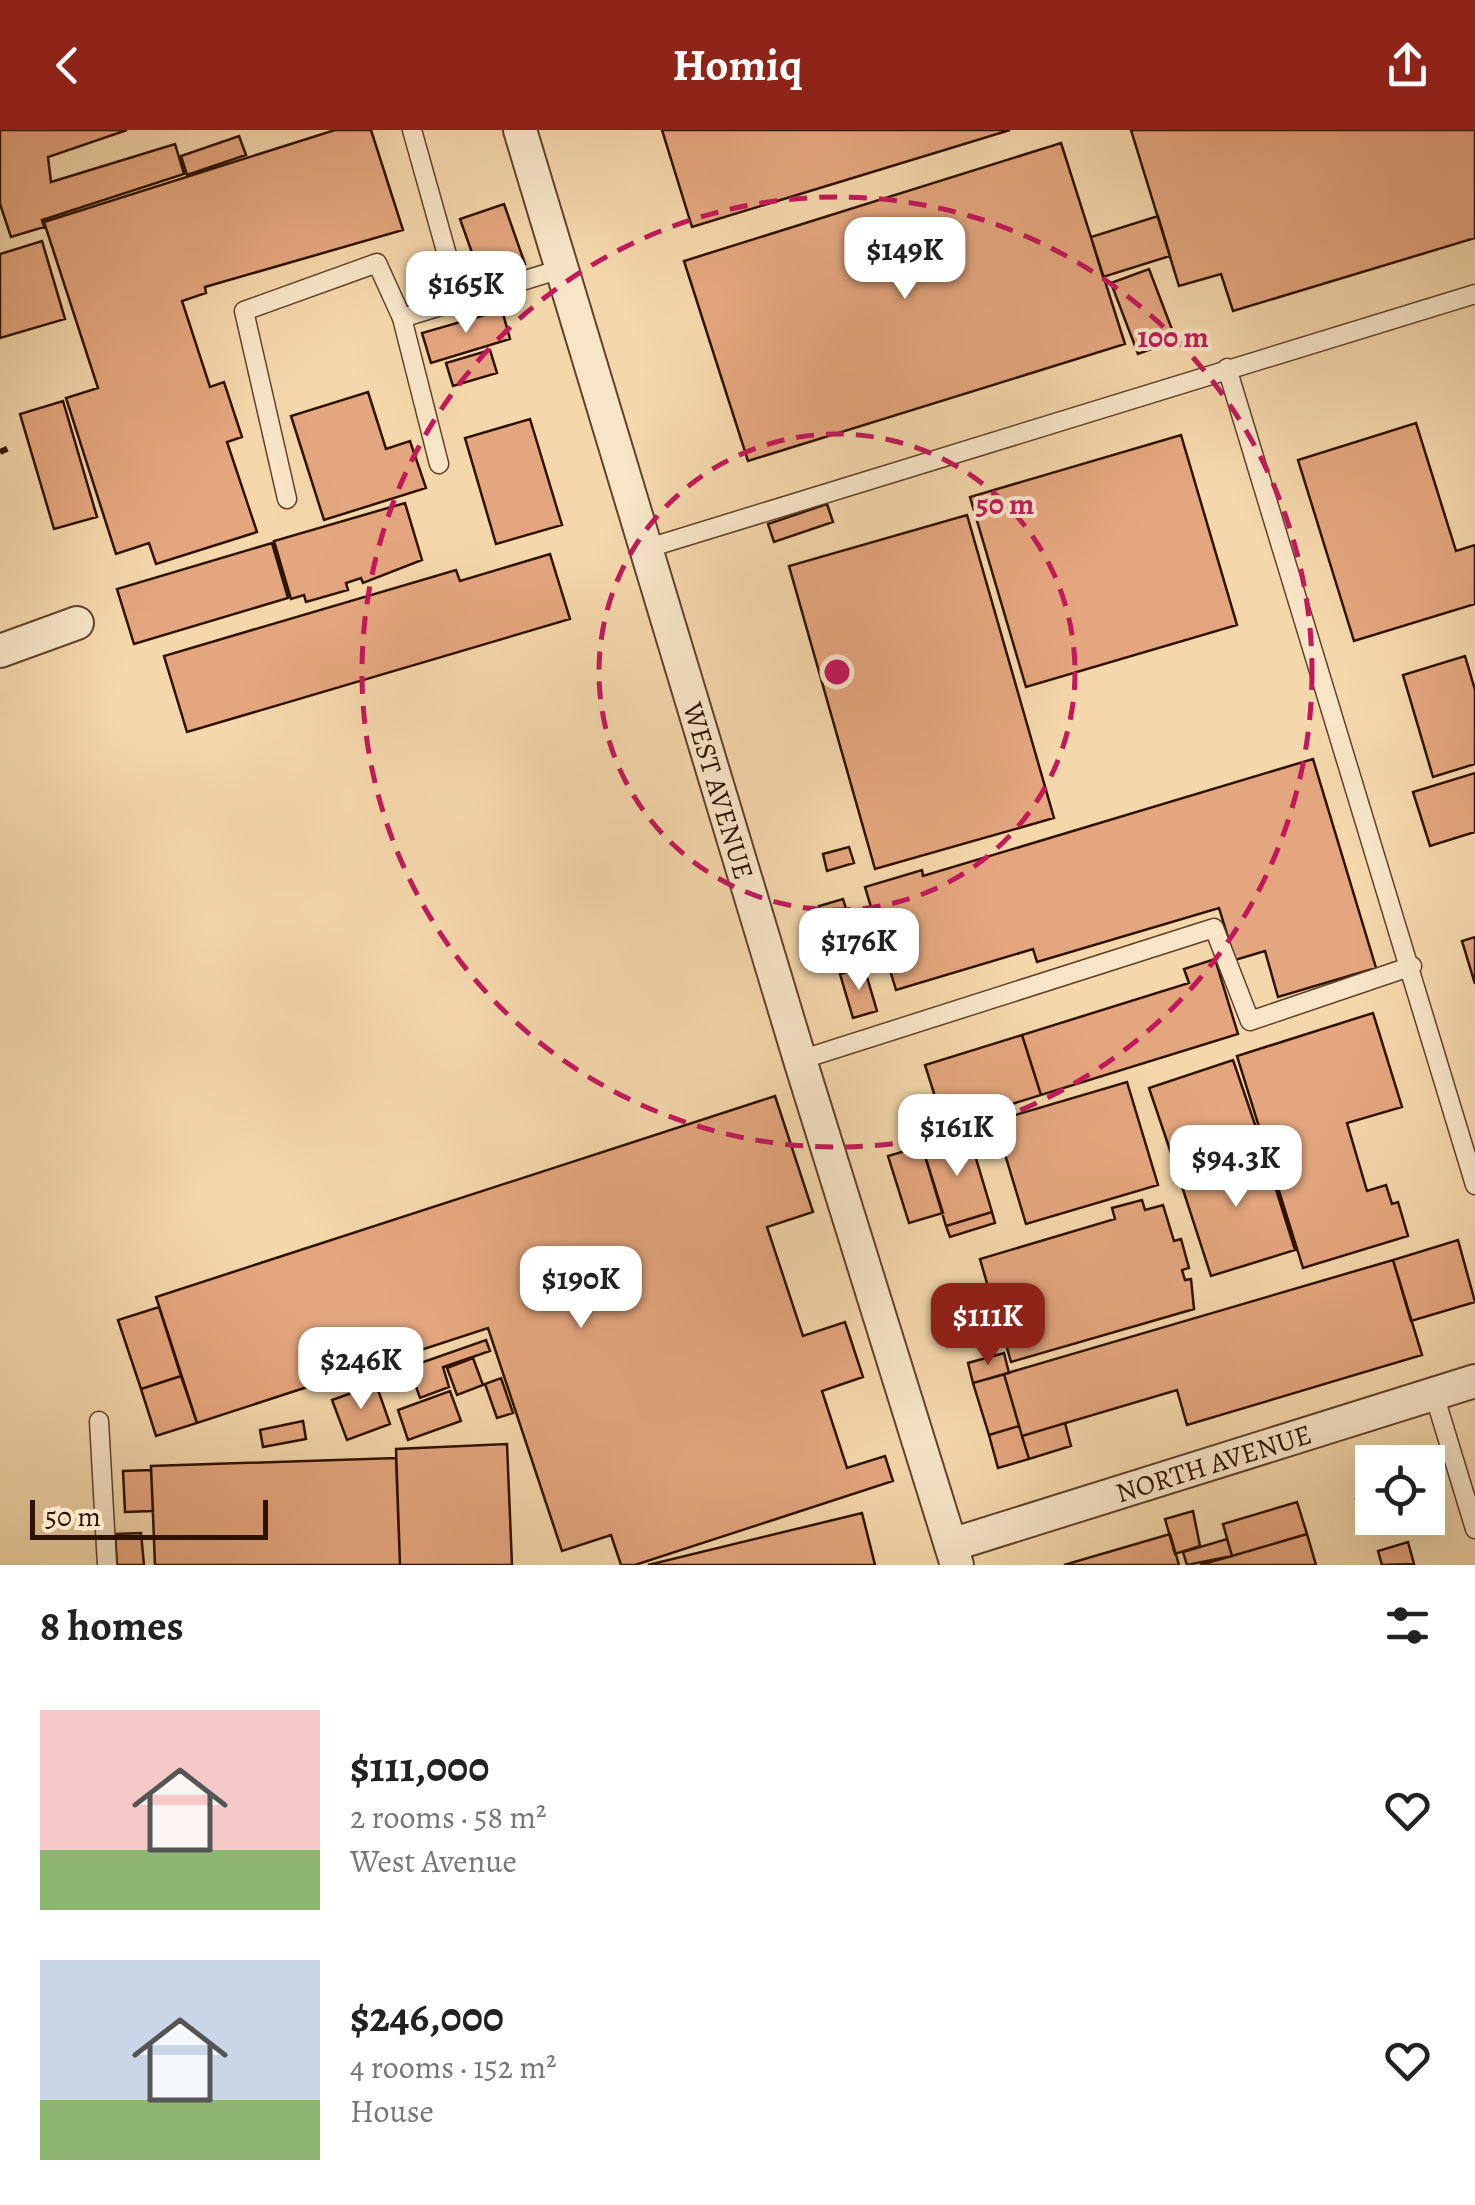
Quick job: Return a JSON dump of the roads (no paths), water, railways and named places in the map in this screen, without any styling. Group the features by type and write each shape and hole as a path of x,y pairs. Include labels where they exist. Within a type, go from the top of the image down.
{"street":[{"name":"WEST AVENUE","path":"520,130 800,1060 954,1555"},
{"path":"0,651 77,622"},
{"name":"NORTH AVENUE","path":"954,1555 1475,1382"}],"lane":[{"path":"412,130 460,301"},
{"path":"287,499 244,310 377,263 402,318 438,464"},
{"path":"402,318 561,269"},
{"path":"645,550 1475,294"},
{"path":"1227,368 1412,966 1475,1185"},
{"path":"800,1060 1214,928 1250,1021 1412,966"},
{"path":"1434,1394 1475,1529"},
{"path":"99,1420 106,1565"}]}
